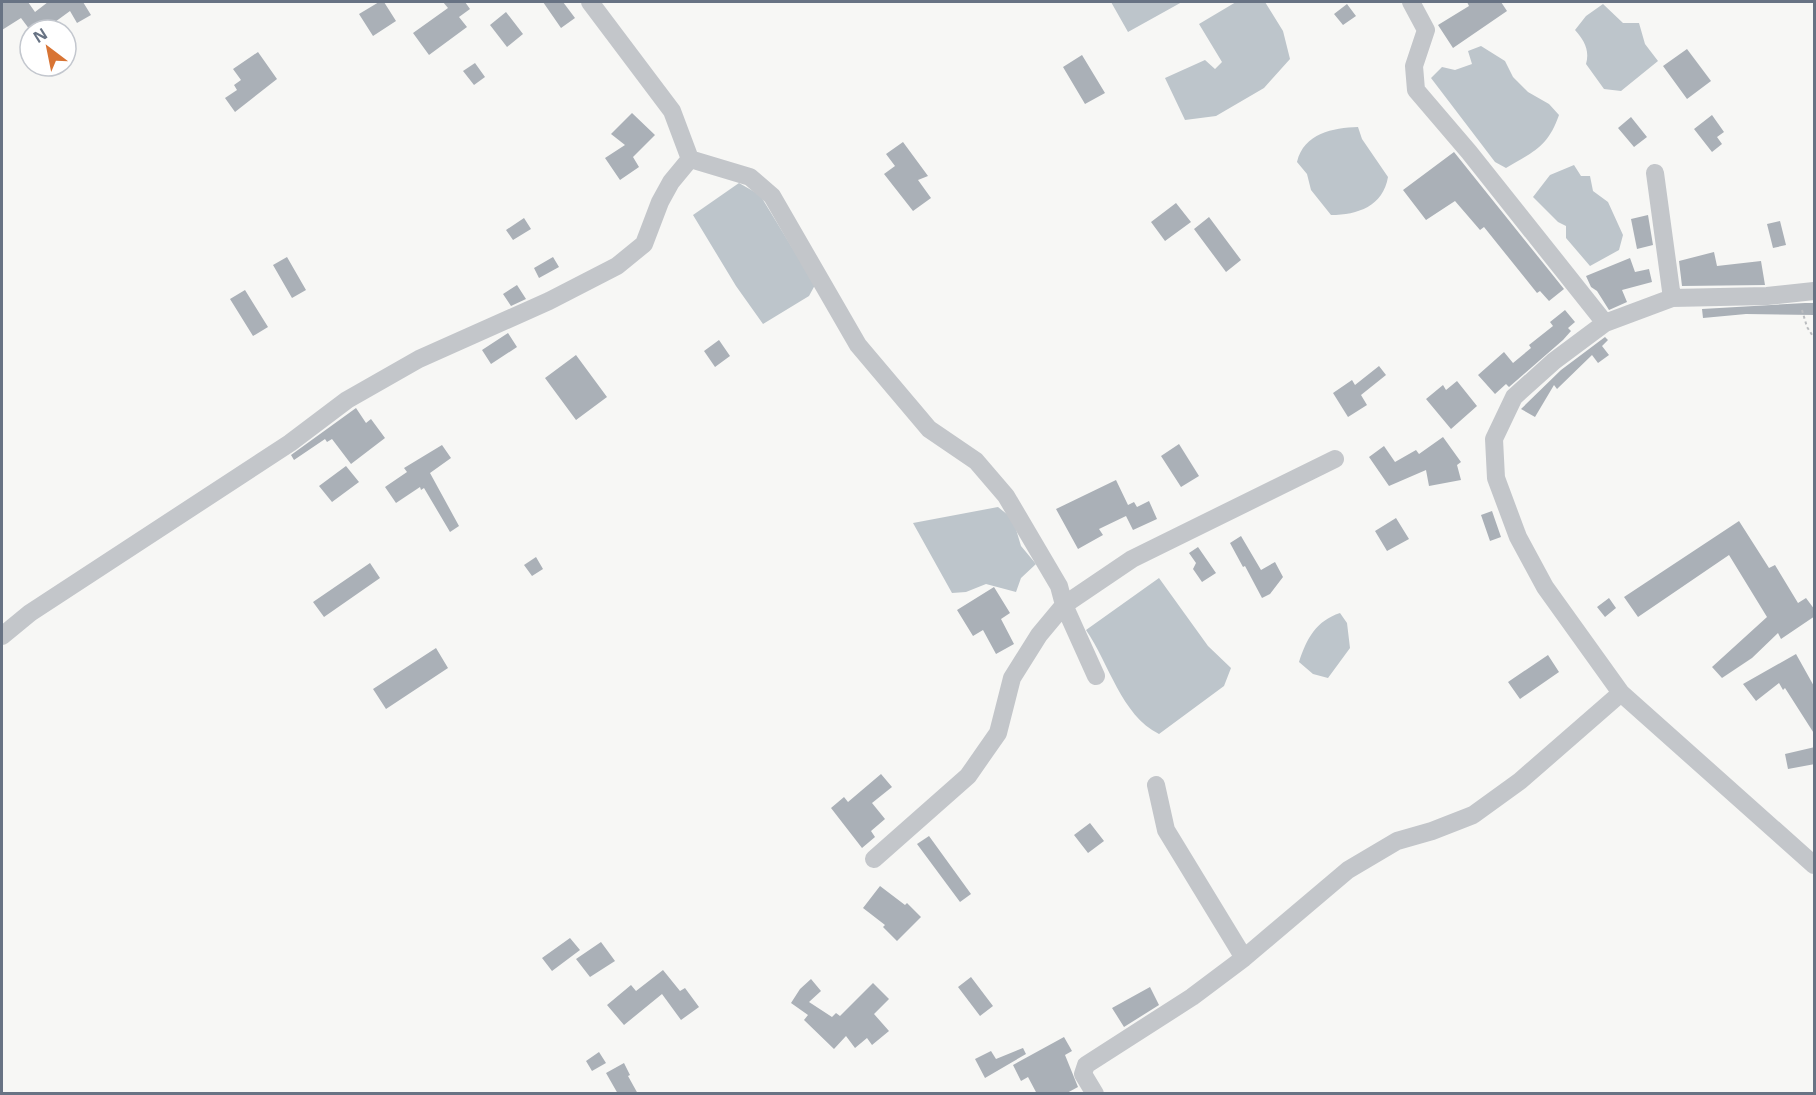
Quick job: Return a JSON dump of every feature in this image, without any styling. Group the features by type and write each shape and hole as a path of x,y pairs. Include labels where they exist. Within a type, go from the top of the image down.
{"street":[{"path":"590,2 672,111 690,159"},
{"path":"1411,2 1426,30 1414,66 1416,90 1469,152 1605,323"},
{"path":"690,159 750,177 772,196 858,345 929,429 976,461 1006,496 1059,586 1064,605 1096,676"},
{"path":"2,636 30,613 290,443 347,400 419,359 549,301 617,266 644,244 660,202 671,182 690,159"},
{"path":"1655,173 1672,298"},
{"path":"1815,291 1672,298 1605,323 1554,361 1514,398 1494,438 1496,478 1518,537 1545,587 1621,693 1815,865"},
{"path":"874,860 968,776 998,733 1012,678 1039,635 1064,605 1132,559 1335,459"},
{"path":"1095,1094 1083,1074 1086,1065 1192,998 1244,958 1348,870 1397,841 1432,831 1473,815 1520,781 1621,693"},
{"path":"1156,784 1166,830 1244,958"}],"path":[{"path":"1796,293 1807,327 1815,338"}],"shaded area":[{"path":"1111,2 1182,2 1128,32"},
{"path":"1236,2 1265,2 1283,31 1290,59 1264,88 1216,116 1185,120 1165,78 1205,60 1215,69 1222,62 1199,24"},
{"path":"1603,4 1623,23 1639,23 1645,44 1658,61 1621,91 1604,89 1586,64 1585,46 1575,30 1586,16"},
{"path":"1481,46 1505,61 1513,77 1528,92 1549,104 1559,115 1545,142 1532,153 1506,168 1495,162 1431,78 1442,67 1455,70 1472,64 1468,51"},
{"path":"1358,127 1362,139 1388,177 1385,187 1381,195 1368,207 1351,213 1331,215 1311,190 1307,174 1297,162 1306,144 1313,138 1330,131"},
{"path":"1574,165 1581,176 1590,176 1593,191 1608,202 1623,235 1619,250 1590,266 1566,238 1566,226 1558,222 1533,197 1550,175"},
{"path":"739,183 760,195 815,285 809,296 763,324 736,286 693,215"},
{"path":"998,507 1013,519 1021,546 1036,564 1021,578 1016,592 986,584 966,592 952,593 913,523"},
{"path":"1159,578 1208,646 1231,668 1224,686 1159,734 1146,725 1125,701 1086,630"},
{"path":"1340,613 1347,623 1350,648 1328,678 1313,674 1299,662 1305,645 1319,626"}],"building":[{"path":"2,2 28,2 35,12 48,2 83,2 91,15 78,22 78,18 74,18 70,11 60,18 18,18 2,30"},
{"path":"379,2 384,2 396,21 373,36 359,14"},
{"path":"443,2 465,2 470,9 459,17 467,27 429,55 413,33 448,8"},
{"path":"543,2 563,2 575,18 561,28"},
{"path":"1467,2 1501,2 1507,11 1453,48 1438,25 1469,6"},
{"path":"1347,4 1356,16 1343,25 1334,14"},
{"path":"506,12 523,34 507,47 490,25"},
{"path":"1687,49 1711,81 1687,99 1663,66"},
{"path":"258,52 277,79 235,112 225,98 237,90 234,85 241,80 233,69"},
{"path":"1082,55 1105,93 1085,104 1063,67"},
{"path":"475,63 485,77 474,85 463,71"},
{"path":"632,113 655,135 633,157 639,167 620,180 605,158 625,145 611,134"},
{"path":"1712,115 1724,132 1717,137 1722,144 1712,152 1694,129"},
{"path":"1631,117 1647,137 1634,147 1618,128"},
{"path":"903,142 928,176 918,180 931,198 913,211 884,174 895,166 886,154"},
{"path":"1454,152 1564,289 1549,301 1540,291 1537,293 1484,227 1480,230 1455,201 1426,220 1403,190"},
{"path":"1176,203 1191,222 1165,241 1151,222"},
{"path":"1648,215 1653,245 1637,249 1631,219"},
{"path":"1209,217 1241,260 1226,272 1194,229"},
{"path":"524,218 531,229 513,240 506,230"},
{"path":"1780,221 1786,245 1773,248 1767,224"},
{"path":"1714,252 1717,266 1761,261 1765,285 1682,286 1679,261"},
{"path":"287,257 306,290 292,298 273,265"},
{"path":"553,257 559,267 539,278 534,268"},
{"path":"1630,258 1635,272 1649,269 1652,282 1622,290 1627,302 1609,310 1597,291 1591,287 1586,276"},
{"path":"517,285 526,299 511,306 503,294"},
{"path":"245,290 268,327 253,336 230,299"},
{"path":"1815,303 1815,315 1746,314 1703,318 1702,309"},
{"path":"1565,310 1575,322 1568,328 1571,331 1509,387 1506,384 1495,394 1478,375 1504,352 1513,363 1531,348 1529,345 1553,326 1550,322"},
{"path":"508,333 517,347 491,364 482,350"},
{"path":"1605,337 1608,340 1602,346 1609,355 1598,363 1592,355 1557,389 1554,385 1535,417 1521,409 1561,370"},
{"path":"719,340 730,356 715,367 704,351"},
{"path":"576,355 607,397 576,420 545,378"},
{"path":"1379,366 1386,375 1361,395 1367,405 1348,417 1333,393 1352,380 1355,385"},
{"path":"1457,381 1477,406 1451,429 1426,399 1443,385 1446,390"},
{"path":"356,408 366,423 371,419 385,438 351,464 332,439 327,442 325,439 294,460 291,455"},
{"path":"1443,437 1461,462 1457,465 1461,480 1429,486 1426,470 1389,486 1369,457 1384,446 1395,462 1416,450 1419,454"},
{"path":"1179,444 1199,476 1181,487 1161,456"},
{"path":"442,445 451,458 430,473 459,526 450,532 424,488 421,490 420,487 396,503 385,487 407,472 404,468"},
{"path":"346,466 359,482 332,502 319,486"},
{"path":"1116,480 1128,505 1134,502 1137,507 1149,501 1157,519 1133,530 1126,516 1099,529 1103,535 1078,549 1056,509"},
{"path":"1492,511 1501,537 1490,541 1481,515"},
{"path":"1396,518 1409,539 1387,551 1375,531"},
{"path":"1739,521 1769,568 1775,565 1798,603 1806,598 1815,610 1815,616 1781,639 1778,633 1752,658 1722,678 1712,667 1767,617 1729,555 1638,617 1624,597"},
{"path":"1241,536 1261,570 1275,562 1283,577 1270,594 1262,598 1230,543"},
{"path":"1198,547 1216,573 1202,582 1193,569 1196,563 1189,553"},
{"path":"536,557 543,569 532,576 524,565"},
{"path":"370,563 380,578 324,617 313,602"},
{"path":"994,587 1010,613 1001,619 1014,644 996,654 983,630 973,636 957,610"},
{"path":"1609,598 1616,608 1605,617 1597,607"},
{"path":"436,648 448,668 386,709 373,689"},
{"path":"1796,654 1815,688 1815,735 1785,688 1783,690 1779,683 1756,701 1743,684"},
{"path":"1548,655 1559,672 1520,699 1508,682"},
{"path":"1815,747 1815,764 1788,769 1785,754"},
{"path":"881,774 892,787 872,803 885,819 871,831 875,837 862,848 831,808 844,797 848,802"},
{"path":"1090,823 1104,841 1088,853 1074,835"},
{"path":"929,836 971,894 960,902 917,844"},
{"path":"880,886 905,905 907,903 921,917 897,941 883,927 885,925 863,908"},
{"path":"570,938 580,950 552,971 542,958"},
{"path":"601,942 615,961 590,977 576,959"},
{"path":"663,970 680,991 685,988 699,1007 681,1020 662,994 624,1025 607,1005 631,985 636,991"},
{"path":"971,977 993,1006 980,1016 958,987"},
{"path":"811,979 821,991 809,1002 832,1017 836,1013 840,1016 873,983 889,999 874,1014 889,1031 872,1045 867,1038 855,1048 846,1036 834,1049 804,1020 808,1015 791,1003 800,989"},
{"path":"1150,987 1159,1005 1124,1027 1112,1008"},
{"path":"1064,1037 1072,1051 1065,1055 1078,1087 1065,1094 1037,1094 1028,1077 1021,1081 1013,1065"},
{"path":"1023,1048 1026,1054 985,1078 975,1059 991,1051 996,1059"},
{"path":"599,1052 606,1063 592,1071 586,1061"},
{"path":"624,1063 638,1094 618,1094 606,1073"}]}
